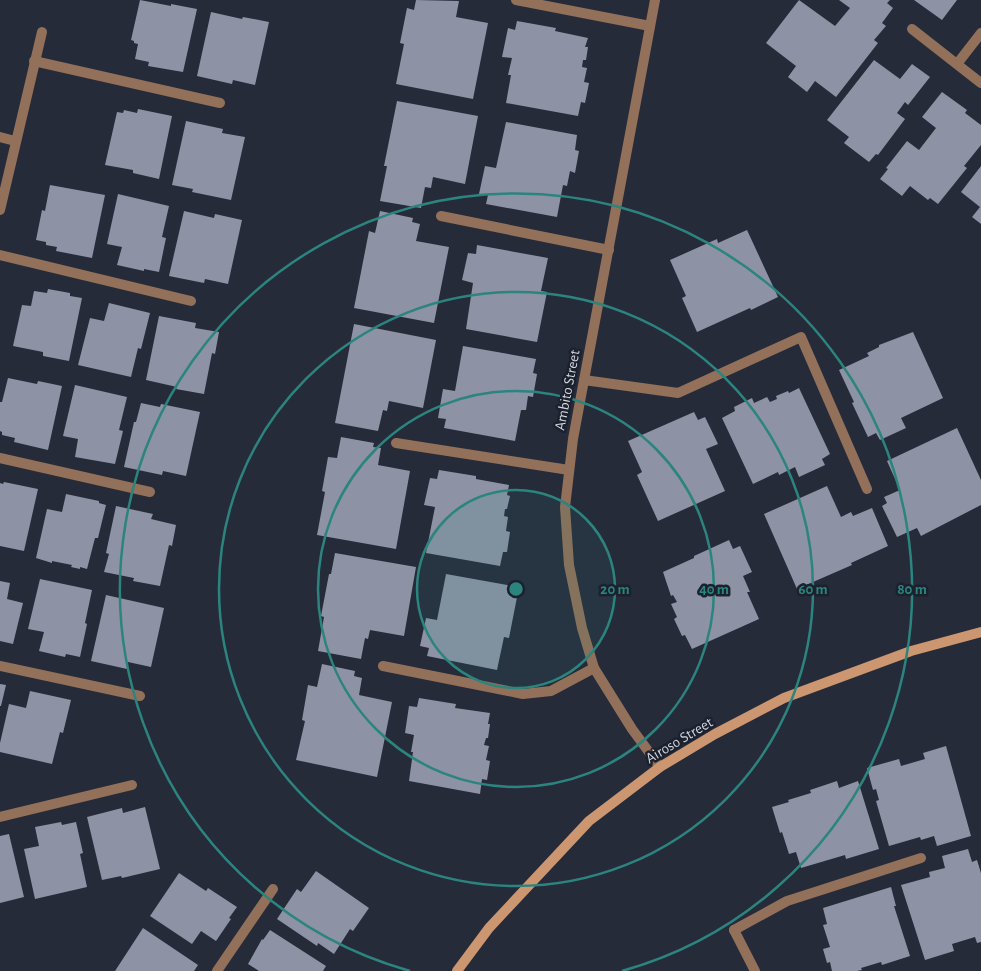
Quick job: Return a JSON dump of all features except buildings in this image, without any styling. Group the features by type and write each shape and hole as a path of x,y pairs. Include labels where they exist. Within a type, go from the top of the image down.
{"street":[{"path":"516,0 650,26"},
{"name":"Ambito Street","path":"656,0 584,380 569,470 565,507 569,565 582,628 594,668 632,729 660,767"},
{"path":"912,29 981,83"},
{"path":"0,210 42,32"},
{"path":"957,64 981,33"},
{"path":"34,61 220,103"},
{"path":"0,137 15,141"},
{"path":"440,216 609,250"},
{"path":"0,255 191,301"},
{"path":"584,380 678,393 801,336 867,489"},
{"path":"396,443 569,470"},
{"path":"0,458 150,492"},
{"name":"Airoso Street","path":"457,971 488,928 589,821 660,767 714,734 784,698 911,650 981,632"},
{"path":"0,666 140,696"},
{"path":"383,666 523,694 550,691 594,668"},
{"path":"0,817 132,785"},
{"path":"755,971 734,930 787,901 921,858"},
{"path":"217,971 272,889"}]}
